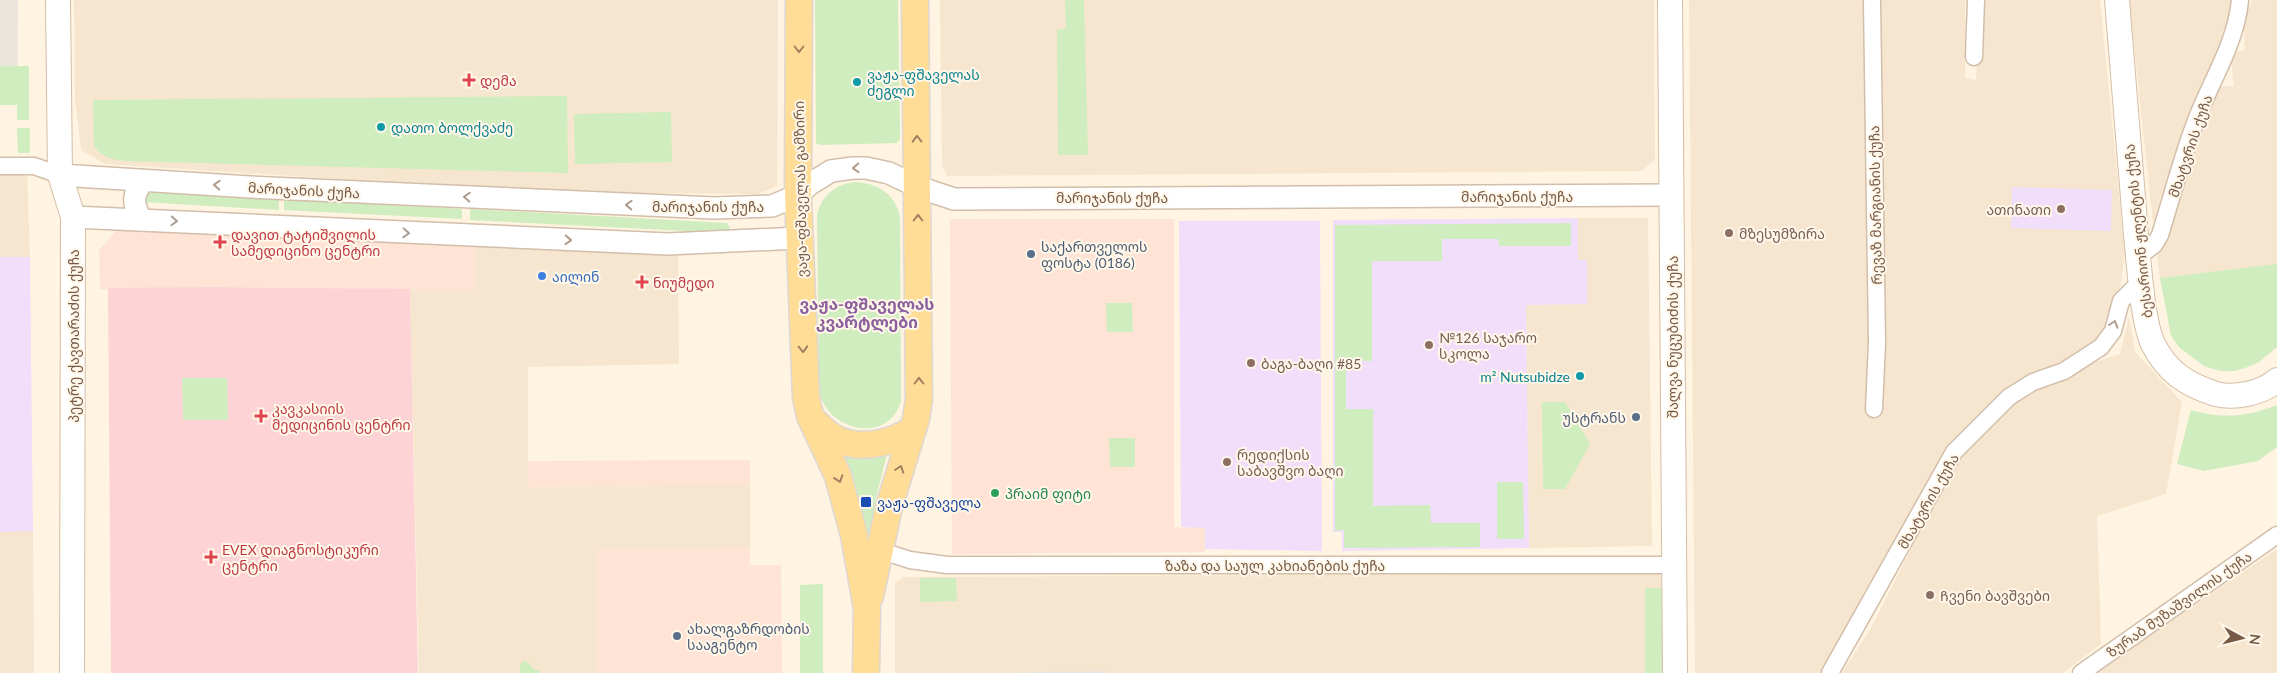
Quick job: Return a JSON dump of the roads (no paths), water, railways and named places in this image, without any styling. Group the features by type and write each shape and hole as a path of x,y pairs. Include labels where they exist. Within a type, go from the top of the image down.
{"main road":[{"name":"პეტრე ქავთარაძის ქუჩა","path":"58,0 60,176 73,217 72,673"},
{"name":"ვაჟა-ფშაველას გამზირი","path":"799,0 798,195 805,386 812,419 831,457 846,500 867,609"},
{"name":"ვაჟა-ფშაველას გამზირი","path":"866,673 867,609 897,475 918,409 918,187 915,0"},
{"name":"შალვა ნუცუბიძის ქუჩა","path":"1670,0 1675,673"},
{"name":"ბესარიონ ჟღენტის ქუჩა","path":"2117,0 2138,257 2152,342 2170,370 2186,382 2220,395 2239,395 2255,392 2277,380"},
{"path":"812,419 833,438 850,443 890,441 913,429"}],"street":[{"name":"რევაზ მარგიანის ქუჩა","path":"1872,0 1877,343 1874,409"},
{"path":"1974,57 1976,0"},
{"name":"მხატვრის ქუჩა","path":"2138,257 2154,245 2160,236 2196,119 2230,45 2237,21 2240,0"},
{"path":"0,166 34,166 60,176"},
{"name":"მარიჯანის ქუჩა","path":"60,176 588,203 744,208 772,206 798,195 831,171 848,168 866,168 883,171 918,187 954,199 1671,195"},
{"path":"141,220 135,208 133,197 138,186 144,181"},
{"path":"744,208 745,242"},
{"path":"73,217 668,244 745,242 799,238"},
{"name":"მხატვრის ქუჩა","path":"1830,673 1954,452 2009,397 2033,382 2064,370 2083,360 2101,347 2113,331 2121,301 2141,280"},
{"name":"ზურაბ მუზაშვილის ქუჩა","path":"2081,673 2277,535"},
{"name":"ზაზა და საულ კახიანების ქუჩა","path":"879,550 910,560 946,565 1674,565"}],"place":[{"name":"დემა","path":"469,80"},
{"name":"ვაჟა-ფშაველას ძეგლი","path":"857,82"},
{"name":"დათო ბოლქვაძე","path":"381,127"},
{"name":"ათინათი","path":"2061,209"},
{"name":"მზესუმზირა","path":"1729,233"},
{"name":"დავით ტატიშვილის სამედიცინო ცენტრი","path":"220,242"},
{"name":"საქართველოს ფოსტა (0186)","path":"1031,254"},
{"name":"აილინ","path":"542,276"},
{"name":"ნიუმედი","path":"642,282"},
{"name":"№126 საჯარო სკოლა","path":"1429,345"},
{"name":"ბაგა-ბაღი #85","path":"1251,363"},
{"name":"m² Nutsubidze","path":"1580,376"},
{"name":"კავკასიის მედიცინის ცენტრი","path":"261,416"},
{"name":"უსტრანს","path":"1636,417"},
{"name":"რედიქსის საბავშვო ბაღი","path":"1227,462"},
{"name":"პრაიმ ფიტი","path":"995,493"},
{"name":"ვაჟა-ფშაველა","path":"866,502"},
{"name":"EVEX დიაგნოსტიკური ცენტრი","path":"211,557"},
{"name":"Ჩვენი ბავშვები","path":"1930,595"},
{"name":"ახალგაზრდობის სააგენტო","path":"677,636"}],"district":[{"name":"ვაჟა-ფშაველას კვარტლები","path":"867,312"}]}
